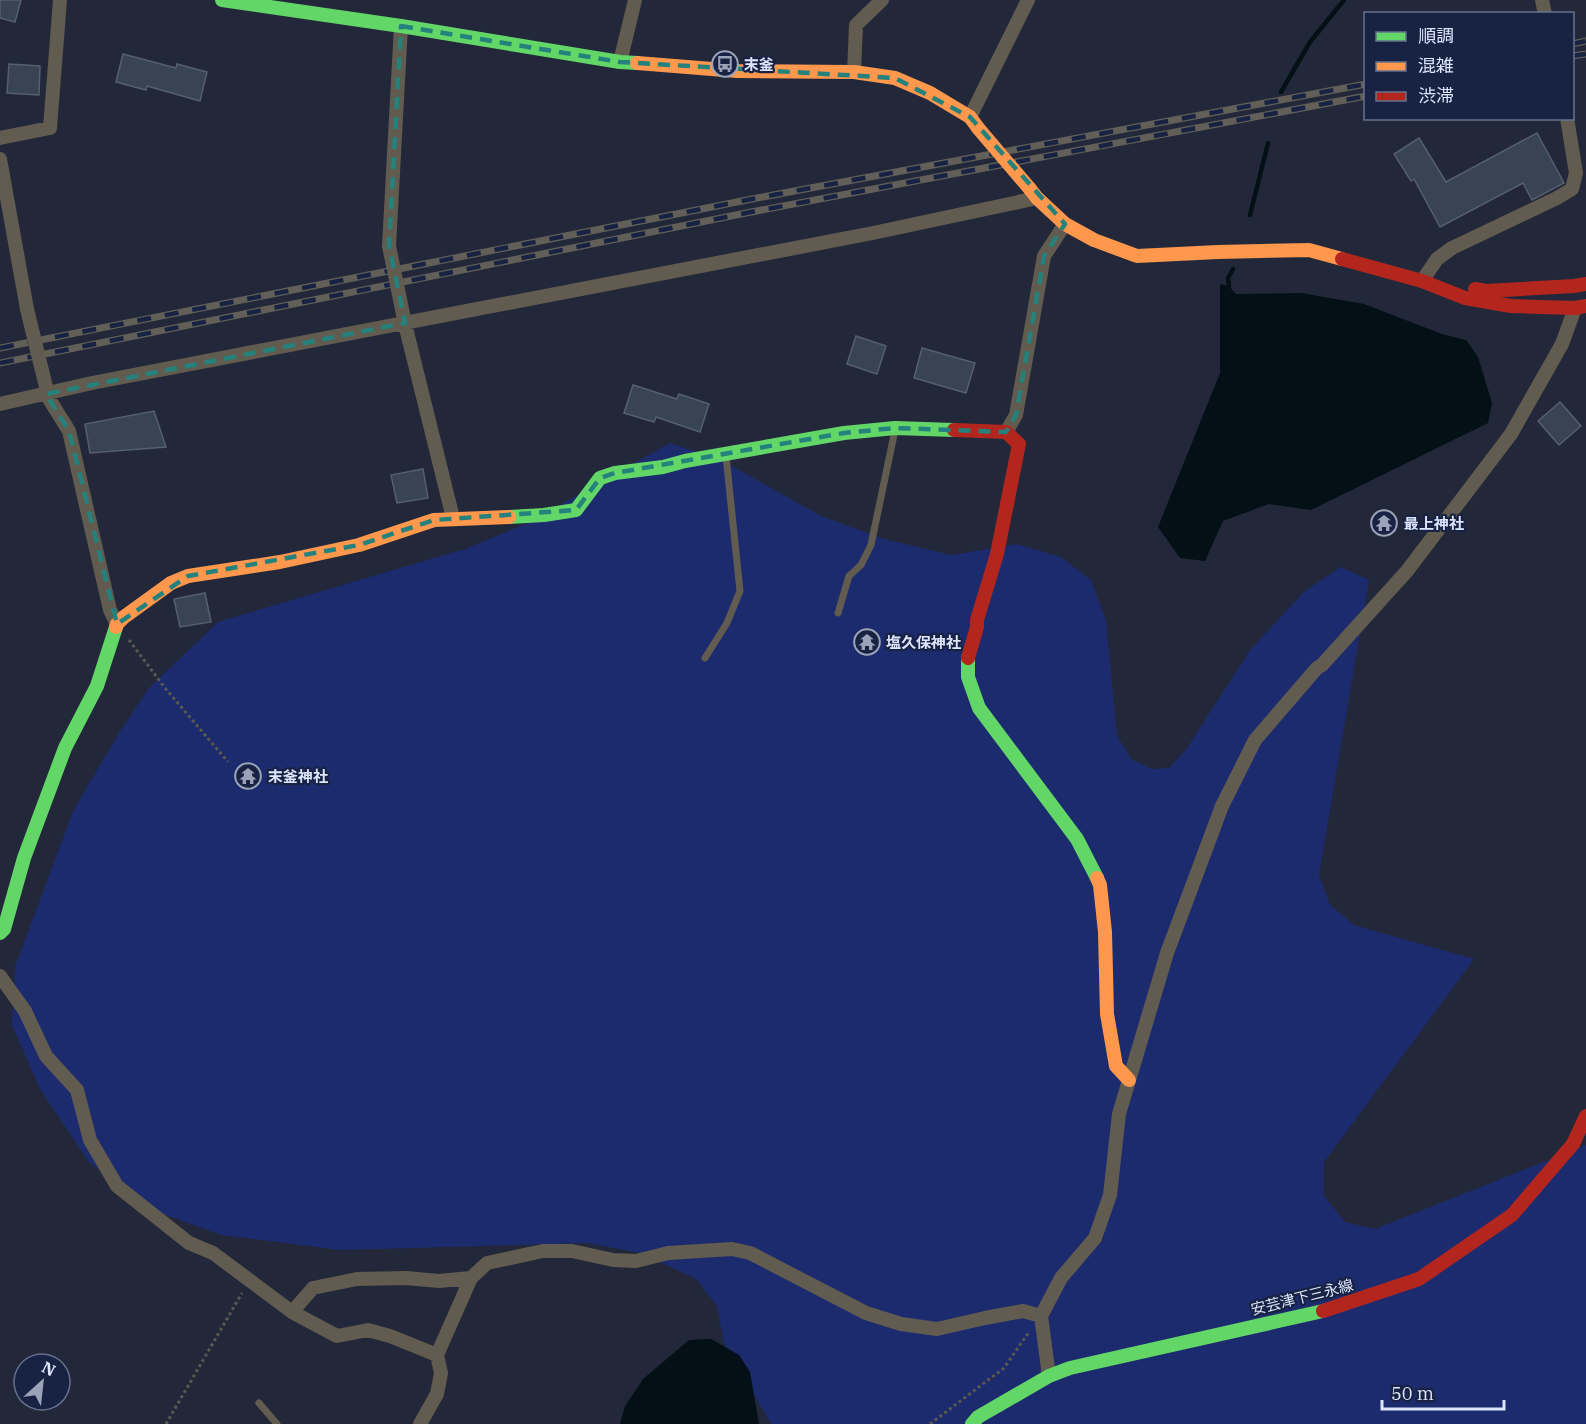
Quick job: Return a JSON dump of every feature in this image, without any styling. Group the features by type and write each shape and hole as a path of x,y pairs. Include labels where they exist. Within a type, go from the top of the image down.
{"street":[{"path":"0,138 51,128 60,0"},
{"path":"222,0 401,26 620,62 737,71 854,72 896,78 930,93 974,122 1034,193 1065,224 1094,240 1137,256 1310,250 1422,281 1465,298 1511,306 1581,307 1511,434 1407,571 1317,668 1255,740 1222,806 1167,953 1119,1113 1110,1196 1095,1238 1061,1278 1041,1316 1048,1377"},
{"path":"620,62 635,0"},
{"path":"854,72 856,25 882,0"},
{"path":"974,122 1028,0"},
{"path":"401,26 389,246 404,319 453,518"},
{"path":"1422,281 1437,259 1452,249 1572,189 1576,173 1567,120"},
{"path":"0,159 27,309 46,391 69,431 110,610 117,624"},
{"path":"0,404 46,391 404,319 873,233 1034,193"},
{"path":"1006,432 1016,415 1044,256 1065,224"},
{"path":"1422,281 1486,291 1586,284"},
{"path":"0,933 4,928 24,858 65,748 97,686 117,624 171,583 188,576 280,562 359,545 434,520 544,515 576,510 600,478 615,473 663,467 685,461 844,433 895,428 1006,432 1019,444 997,554 968,657 968,677 979,708 1077,839 1100,885 1105,932 1107,1014 1116,1066 1129,1080"},
{"path":"0,976 25,1011 46,1056 77,1090 90,1140 117,1186 189,1243 213,1253 292,1312 337,1336 368,1330 390,1336 437,1355"},
{"name":"安芸津下三永線","path":"972,1424 978,1417 1048,1377 1070,1368 1333,1309 1419,1279 1512,1215 1573,1144 1586,1116"},
{"path":"420,1424 437,1394 441,1373 437,1355 471,1278 487,1263 543,1251 572,1251 613,1260 636,1261 668,1253 732,1249 750,1253 866,1313 901,1324 937,1329 1023,1311 1041,1316"},
{"path":"292,1312 313,1287 357,1279 398,1278 439,1281 471,1278"}],"lane":[{"path":"838,613 849,576 861,565 871,545 895,428"},
{"path":"705,658 727,624 740,591 726,454"},
{"path":"259,1403 277,1424"}],"path":[{"path":"117,624 165,688 228,762"},
{"path":"166,1424 249,1280"},
{"path":"930,1424 1004,1368 1041,1316"}],"highlighted area":[{"path":"401,26 620,62 895,78 970,117 1065,224 1044,256 1016,415 1006,432 895,428 844,433 615,473 600,478 576,510 434,520 359,545 188,576 117,624 69,431 46,394 405,323 389,246"}],"shaded area":[{"path":"1220,284 1229,286 1236,294 1301,293 1364,304 1442,334 1466,340 1478,357 1492,403 1488,423 1311,510 1269,504 1223,521 1205,561 1180,558 1158,527 1220,373"},
{"path":"670,443 723,461 821,516 884,539 952,555 1016,544 1061,557 1091,580 1106,621 1117,735 1131,759 1152,769 1169,768 1185,751 1251,649 1305,591 1341,567 1369,580 1319,875 1330,905 1354,925 1474,959 1324,1162 1324,1196 1345,1222 1375,1229 1586,1145 1586,1424 771,1424 724,1343 717,1306 696,1279 641,1253 587,1243 340,1250 222,1235 157,1212 89,1162 40,1089 12,1025 15,967 73,811 119,733 149,688 218,622 468,548 532,521"},
{"path":"711,1339 739,1355 750,1372 759,1424 620,1424 625,1406 643,1379 689,1340"}],"building":[{"path":"0,0 21,0 15,22 0,18"},
{"path":"123,54 176,68 177,64 207,72 200,101 147,86 146,90 116,82"},
{"path":"9,64 40,66 39,95 7,93"},
{"path":"1537,133 1564,183 1532,200 1523,183 1440,227 1414,179 1411,181 1394,154 1419,138 1446,182"},
{"path":"856,336 886,346 877,374 847,364"},
{"path":"922,348 975,363 966,393 914,378"},
{"path":"633,385 677,399 679,394 709,404 700,432 656,417 654,422 624,413"},
{"path":"1560,402 1581,426 1559,445 1538,421"},
{"path":"154,411 166,447 90,453 85,424"},
{"path":"423,469 428,498 397,503 391,475"},
{"path":"205,593 211,622 180,627 174,599"}],"waterway":[{"path":"1281,92 1310,42 1344,0"},
{"path":"1250,215 1268,143"},
{"path":"1229,286 1228,278 1233,269"}],"railway":[{"path":"1574,44 1586,41"},
{"path":"1574,56 1586,54"},
{"path":"0,348 752,199 1364,84"},
{"path":"0,363 746,213 1364,96"}],"traffic: fast":[{"path":"222,0 637,63"},
{"path":"509,517 576,510 600,478 615,473 663,467 685,461 844,433 895,428 954,430"},
{"path":"0,933 4,929 24,858 65,748 97,686 116,627"},
{"path":"968,658 968,677 979,708 1077,839 1097,878"},
{"path":"972,1424 978,1417 1049,1376 1070,1368 1323,1311"}],"traffic: slow":[{"path":"637,63 737,71 854,72 895,78 930,93 970,117 978,128"},
{"path":"978,128 1030,189"},
{"path":"1030,189 1065,224 1094,240 1137,256 1309,250 1342,259"},
{"path":"116,627 124,617 171,583 188,576 280,562 359,545 434,520 509,517"},
{"path":"1097,878 1100,885 1105,932 1107,1014 1116,1066 1129,1080"}],"traffic: jam":[{"path":"1342,259 1422,281 1465,298 1511,306 1575,308 1586,306"},
{"path":"1475,289 1486,291 1586,284"},
{"path":"954,430 1006,432 1019,444 997,554 968,658"},
{"path":"1323,1311 1419,1279 1512,1215 1573,1144 1586,1116"}],"place":[{"name":"末釜","path":"725,64"},
{"name":"最上神社","path":"1384,523"},
{"name":"塩久保神社","path":"867,642"},
{"name":"末釜神社","path":"248,776"}]}
